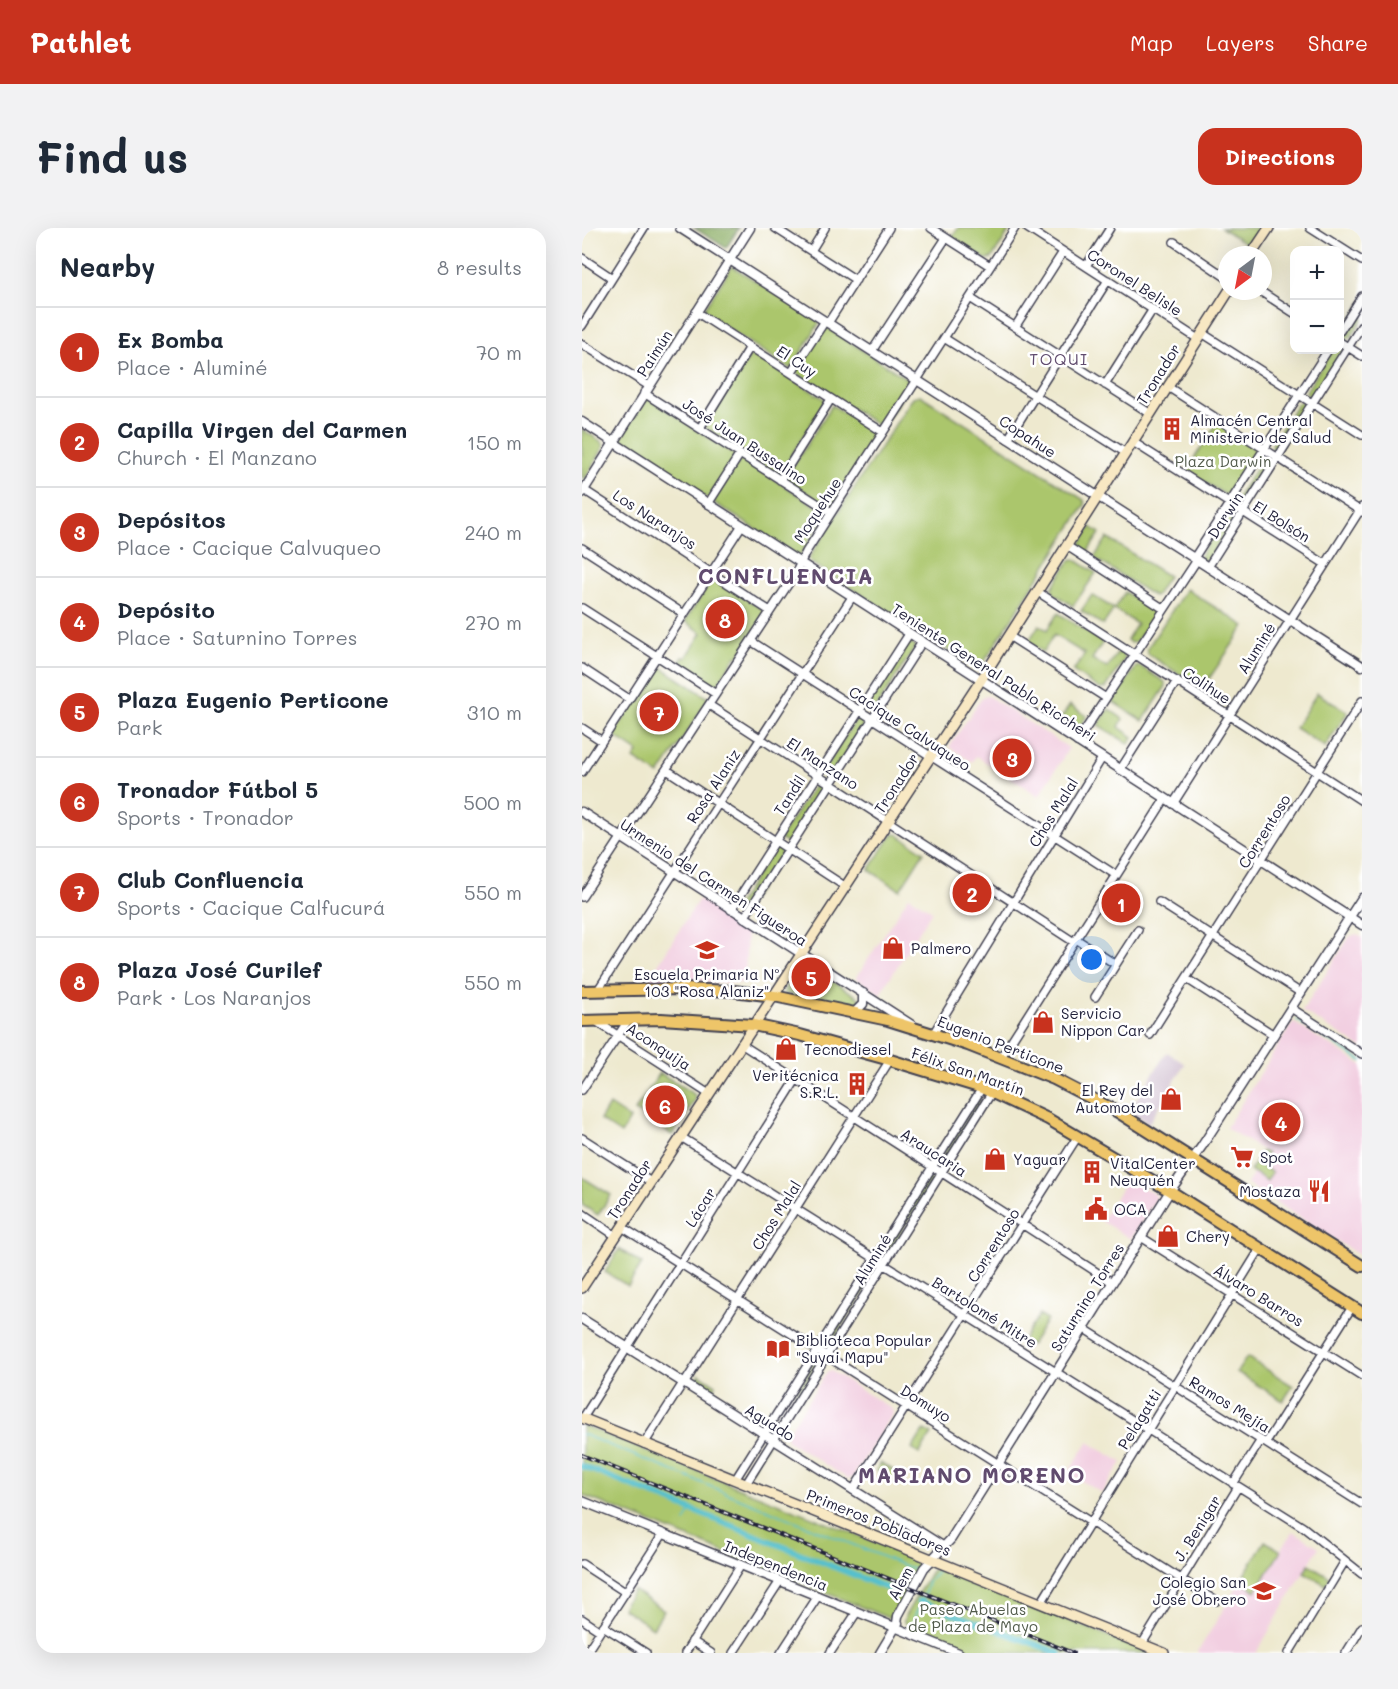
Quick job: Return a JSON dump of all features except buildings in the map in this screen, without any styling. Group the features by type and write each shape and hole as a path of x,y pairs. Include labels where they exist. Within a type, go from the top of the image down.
{"highway":[{"name":"Eugenio Perticone","path":"582,991 701,989 774,996 855,1012 917,1029 1001,1057 1054,1079 1097,1101 1194,1159 1362,1266"},
{"name":"Félix San Martín","path":"582,1022 681,1019 753,1025 890,1060 987,1090 1030,1109 1078,1136 1170,1191 1357,1310"}],"main road":[{"path":"1257,246 1269,228"},
{"name":"Tronador","path":"582,1288 981,680 1223,300"},
{"name":"Primeros Pobladores","path":"582,1418 1164,1653"}],"street":[{"path":"582,326 644,228"},
{"name":"Copahue","path":"680,228 1362,666"},
{"name":"Paimún","path":"583,491 750,228"},
{"path":"775,228 856,280"},
{"path":"811,251 825,228"},
{"path":"791,374 889,228"},
{"path":"931,228 990,266"},
{"name":"Moquehue","path":"582,897 751,641 831,512 1015,228"},
{"name":"Coronel Belisle","path":"1027,228 1153,309 1362,435"},
{"path":"1086,266 1110,228"},
{"path":"1310,228 1362,261"},
{"path":"872,351 946,237"},
{"path":"1174,242 1218,272"},
{"path":"1015,327 1063,252"},
{"path":"582,258 612,278"},
{"path":"1008,439 1108,280"},
{"path":"1344,325 1362,296"},
{"path":"970,298 1151,414"},
{"path":"1272,299 1290,310"},
{"path":"1105,385 1153,309"},
{"name":"El Cuy","path":"696,312 883,432"},
{"name":"Darwin","path":"1208,567 1362,325"},
{"path":"944,338 1126,453"},
{"name":"José Juan Bussalino","path":"582,344 700,428 831,512"},
{"path":"1344,344 1362,356"},
{"path":"700,428 750,347"},
{"name":"Darwin","path":"1077,742 1325,354"},
{"path":"1168,387 1361,509"},
{"path":"780,480 831,399"},
{"name":"Teniente General Pablo Riccheri","path":"582,422 1362,925"},
{"name":"El Bolsón","path":"1133,442 1325,564"},
{"path":"708,504 740,454"},
{"name":"Los Naranjos","path":"583,491 770,611"},
{"name":"Aluminé","path":"1001,1057 1116,875 1229,715 1361,509"},
{"path":"582,772 742,525"},
{"path":"1067,546 1164,609"},
{"path":"582,548 684,614"},
{"name":"Colihue","path":"1038,592 1362,801"},
{"name":"Rosa Alaniz","path":"598,990 852,597"},
{"path":"582,608 716,694"},
{"name":"Tandil","path":"731,910 909,634"},
{"path":"1009,636 1106,698"},
{"name":"Cacique Calvuqueo","path":"751,641 1116,875"},
{"name":"Tandil","path":"744,918 922,642"},
{"path":"582,668 629,699"},
{"path":"1120,770 1177,681"},
{"name":"Correntoso","path":"1150,1035 1362,701"},
{"name":"El Manzano","path":"709,705 1013,902 1115,964"},
{"path":"582,728 602,741"},
{"name":"Chos Malal","path":"933,1034 1102,758"},
{"path":"667,770 846,887"},
{"name":"Urmenio del Carmen Figueroa","path":"582,812 917,1029"},
{"name":"Saturnino Torres","path":"932,1559 944,1547 998,1464 1141,1236 1194,1159 1362,898"},
{"path":"1159,902 1301,993"},
{"path":"1095,997 1138,930"},
{"path":"1187,979 1274,1035"},
{"path":"855,1012 863,1004 863,993"},
{"path":"1291,1008 1362,1054"},
{"path":"582,1090 629,1019"},
{"name":"Aconquija","path":"595,1020 709,1094"},
{"name":"Araucaria","path":"741,1044 1112,1282"},
{"name":"Chos Malal","path":"644,1444 890,1060"},
{"name":"Lácar","path":"582,1418 796,1080"},
{"name":"Aluminé","path":"735,1480 932,1167 987,1090"},
{"name":"Aluminé","path":"746,1484 942,1173 987,1090"},
{"name":"Correntoso","path":"853,1490 1078,1136"},
{"name":"Bartolomé Mitre","path":"681,1137 1307,1530 1362,1574"},
{"path":"582,1138 651,1182"},
{"name":"Domuyo","path":"582,1214 680,1264 1216,1602"},
{"name":"Álvaro Barros","path":"1141,1236 1362,1376"},
{"name":"Pelagatti","path":"1041,1603 1260,1249"},
{"name":"J. Benigar","path":"1142,1644 1263,1441 1324,1352 1357,1310"},
{"name":"Aguado","path":"582,1319 944,1547"},
{"name":"Ramos Mejía","path":"1083,1328 1361,1500"},
{"name":"Independencia","path":"582,1502 857,1612 897,1625 959,1653"},
{"path":"586,1653 663,1534"},
{"name":"Alem","path":"880,1653 932,1559"},
{"path":"1290,1653 1345,1562"},
{"path":"582,1564 625,1592"},
{"path":"685,1653 741,1565"},
{"path":"733,1653 780,1581"},
{"path":"782,1653 818,1596"},
{"path":"830,1653 857,1612"},
{"path":"582,1619 646,1653"},
{"path":"1346,1653 1362,1627"},
{"path":"693,1641 711,1653"}],"shaded area":[{"path":"988,696 1069,748 1039,796 976,756 972,762 949,747 982,697"},
{"name":"Palmero","path":"909,896 932,911 880,994 856,978"},
{"name":"Escuela Primaria Nº 103 \"Rosa Alaniz\"","path":"699,899 747,930 745,983 647,982"},
{"path":"1357,934 1362,937 1362,1048 1302,1011 1350,936"},
{"path":"1293,1022 1362,1065 1362,1251 1359,1255 1247,1184 1267,1153 1226,1128"},
{"path":"1167,1052 1185,1064 1149,1123 1129,1111"},
{"path":"1128,1178 1155,1195 1156,1199 1131,1239 1101,1221"},
{"path":"831,1371 892,1409 893,1414 853,1477 848,1479 787,1440 786,1435 826,1373"},
{"path":"1088,1442 1122,1462 1102,1493 1068,1473"},
{"name":"Colegio San José Obrero","path":"1293,1531 1319,1547 1256,1653 1197,1653 1265,1541 1281,1550"}],"green space":[{"path":"694,228 739,228 726,248"},
{"path":"958,228 1011,228 992,258 987,260 951,238"},
{"path":"1221,228 1261,228 1250,246"},
{"path":"732,266 820,322 791,369 702,312"},
{"path":"1362,302 1362,320 1350,338 1344,339 1344,330"},
{"path":"825,326 912,382 882,428 795,372"},
{"path":"752,353 826,400 779,475 704,427"},
{"path":"1329,354 1341,354 1314,396 1308,397 1306,391"},
{"path":"920,395 1084,500 1085,505 982,665 975,667 810,562 809,558 913,397"},
{"path":"647,397 737,456 708,499 619,441"},
{"path":"1298,403 1304,403 1306,409 1279,449 1273,450 1272,444"},
{"path":"832,405 878,434 831,508 785,479"},
{"name":"Plaza Darwin","path":"1217,423 1258,450 1229,497 1186,471"},
{"path":"582,429 602,442 604,447 585,479 582,477"},
{"path":"1267,455 1270,456 1271,462 1244,504 1239,505 1236,499"},
{"path":"741,458 827,513 799,557 713,502"},
{"path":"1230,510 1235,510 1236,516 1209,559 1203,561 1201,554"},
{"path":"1091,527 1100,533 1087,553 1080,549 1080,545"},
{"path":"1107,538 1168,576 1155,597 1094,558"},
{"path":"1074,559 1096,573 1073,606 1053,593 1052,588 1070,560"},
{"path":"712,579 765,611 766,614 739,656 737,655 717,685 713,686 679,664 683,657 686,658 702,633 685,621"},
{"path":"1186,589 1245,626 1202,689 1148,654 1147,649"},
{"path":"1125,592 1154,610 1155,614 1136,642 1131,643 1127,640 1137,624 1114,609"},
{"path":"1092,595 1114,609 1103,625 1081,611"},
{"path":"1058,613 1103,642 1092,659 1107,668 1118,652 1124,655 1124,660 1106,688 1100,689 1073,671 1085,654 1054,635 1043,652 1028,642 1039,625 1047,630"},
{"path":"908,641 916,646 872,714 863,708"},
{"path":"1140,666 1165,682 1166,686 1143,721 1113,702 1136,667"},
{"path":"661,667 707,697 708,700 659,775 634,759 638,752 613,735 657,669"},
{"path":"1317,693 1348,712 1325,747 1295,728"},
{"path":"1070,705 1087,716 1074,731 1059,721"},
{"path":"1109,709 1123,719 1119,727 1133,737 1129,744 1098,725"},
{"path":"859,715 868,720 829,780 821,774"},
{"path":"818,780 826,785 788,844 779,839"},
{"path":"897,834 924,852 900,890 869,870 892,835"},
{"path":"775,846 783,851 744,912 736,907"},
{"path":"805,963 861,1001 855,1008 784,994 784,990 801,965"},
{"path":"660,1073 695,1095 695,1100 672,1135 635,1111"},
{"path":"979,1099 983,1102 943,1165 938,1162"},
{"path":"609,1105 630,1119 621,1134 600,1120"},
{"path":"1262,1151 1267,1153 1260,1165 1272,1172 1267,1181 1250,1170"},
{"path":"582,1177 611,1195 598,1215 582,1205"},
{"path":"929,1178 933,1181 886,1257 882,1254"},
{"path":"619,1249 642,1264 628,1286 605,1272"},
{"path":"873,1267 878,1270 828,1348 824,1346"},
{"path":"1039,1315 1047,1320 1030,1346 1022,1341"},
{"path":"1247,1357 1293,1386 1283,1401 1237,1372"},
{"path":"814,1361 818,1364 775,1431 772,1429"},
{"path":"699,1374 716,1385 712,1392 697,1383"},
{"name":"Paseo Abuelas de Plaza de Mayo","path":"582,1425 917,1559 922,1566 894,1618 891,1619 582,1495"},
{"path":"924,1430 932,1434 919,1454 912,1449"},
{"path":"764,1441 768,1443 747,1477 743,1474"},
{"path":"881,1463 904,1477 899,1485 876,1470"},
{"path":"1265,1541 1281,1551 1256,1591 1240,1581"},
{"path":"1309,1564 1330,1577 1326,1585 1304,1572"},
{"name":"Paseo Abuelas de Plaza de Mayo","path":"936,1568 1151,1653 974,1653 911,1628 904,1622 905,1616 931,1571"},
{"path":"633,1590 664,1610 653,1628 622,1608"}],"waterway":[{"path":"1297,1020 1362,1061"},
{"path":"582,1434 915,1570"},
{"path":"582,1466 889,1589"},
{"path":"685,1522 691,1510"},
{"path":"909,1627 922,1602 928,1582 938,1571"},
{"path":"919,1601 1059,1653"}],"railway":[{"path":"582,1455 1073,1653"}],"place":[{"name":"Almacén Central Ministerio de Salud","path":"1172,429"},
{"name":"Plaza José Curilef","path":"725,619"},
{"name":"Club Confluencia","path":"659,712"},
{"name":"Depósitos","path":"1012,758"},
{"name":"Capilla Virgen del Carmen","path":"972,893"},
{"name":"Ex Bomba","path":"1121,903"},
{"name":"Palmero","path":"893,948"},
{"name":"Escuela Primaria Nº 103 \"Rosa Alaniz\"","path":"707,950"},
{"name":"Plaza Eugenio Perticone","path":"811,977"},
{"name":"Servicio Nippon Car","path":"1043,1022"},
{"name":"Tecnodiesel","path":"786,1049"},
{"name":"Veritécnica S.R.L.","path":"857,1084"},
{"name":"El Rey del Automotor","path":"1171,1099"},
{"name":"Tronador Fútbol 5","path":"665,1105"},
{"name":"Depósito","path":"1281,1122"},
{"name":"Spot","path":"1242,1157"},
{"name":"Yaguar","path":"995,1159"},
{"name":"VitalCenter Neuquén","path":"1092,1172"},
{"name":"Mostaza","path":"1319,1191"},
{"name":"OCA","path":"1096,1209"},
{"name":"Chery","path":"1168,1236"},
{"name":"Biblioteca Popular \"Suyai Mapu\"","path":"778,1349"},
{"name":"Colegio San José Obrero","path":"1264,1591"}],"district":[{"name":"TOQUI","path":"1059,358"},
{"name":"CONFLUENCIA","path":"786,575"},
{"name":"MARIANO MORENO","path":"972,1474"}]}
